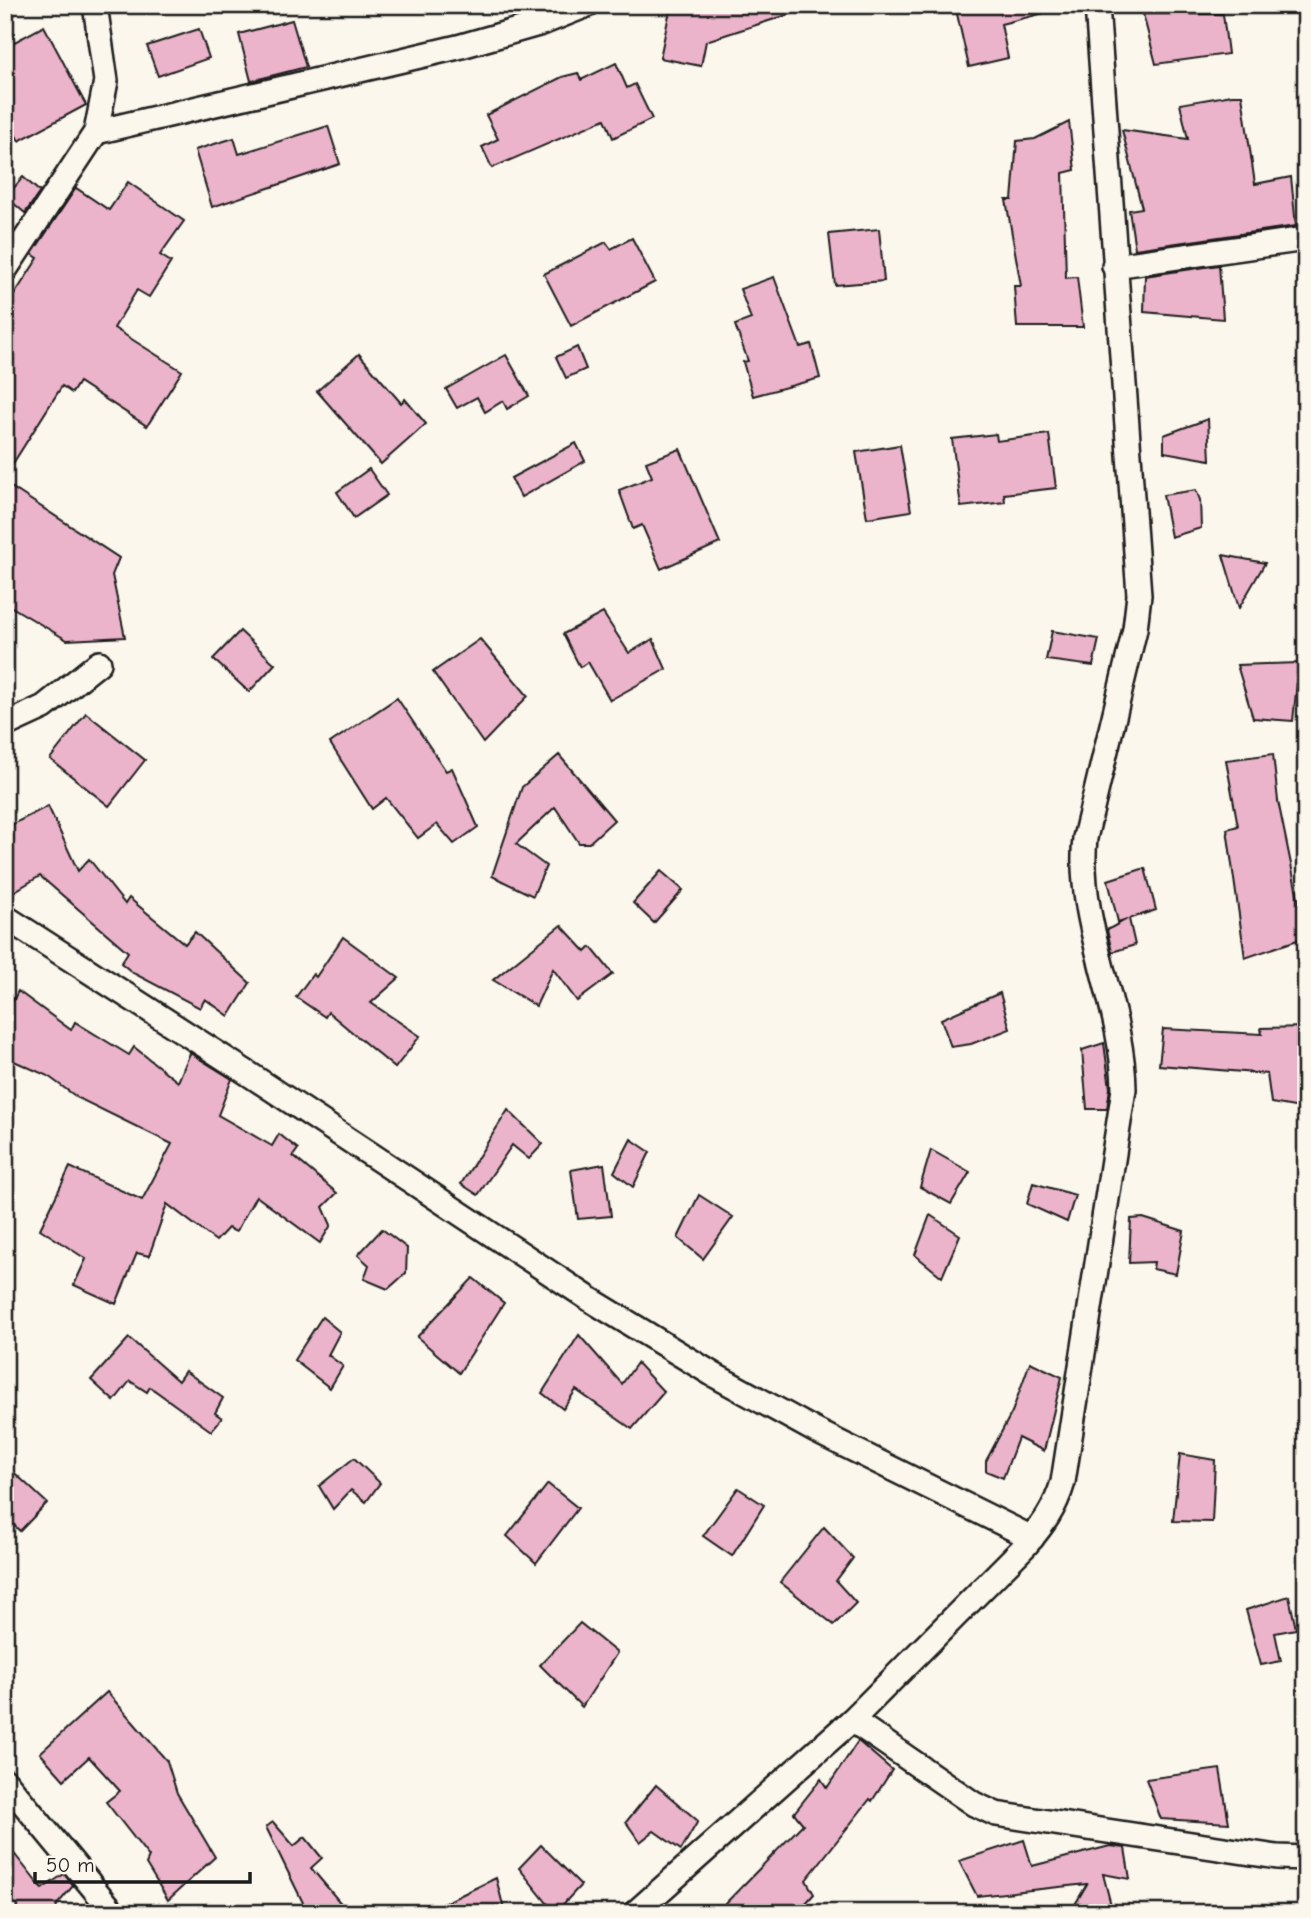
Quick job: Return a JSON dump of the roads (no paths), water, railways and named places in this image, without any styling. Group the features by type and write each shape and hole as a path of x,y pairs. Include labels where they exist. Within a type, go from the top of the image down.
{"street":[{"path":"5,270 96,132 106,80 95,5"},
{"path":"96,132 458,47 542,23 587,5"},
{"path":"635,1913 852,1720 1032,1538 1056,1506 1063,1482 1124,1089 1119,1034 1086,895 1083,863 1139,595 1097,5"},
{"path":"1114,266 1306,239"},
{"path":"5,725 44,707 99,663"},
{"path":"5,917 591,1300 680,1354 816,1431 1032,1538"},
{"path":"852,1720 974,1804 996,1814 1276,1857 1306,1858"},
{"path":"5,1781 114,1913"}]}
